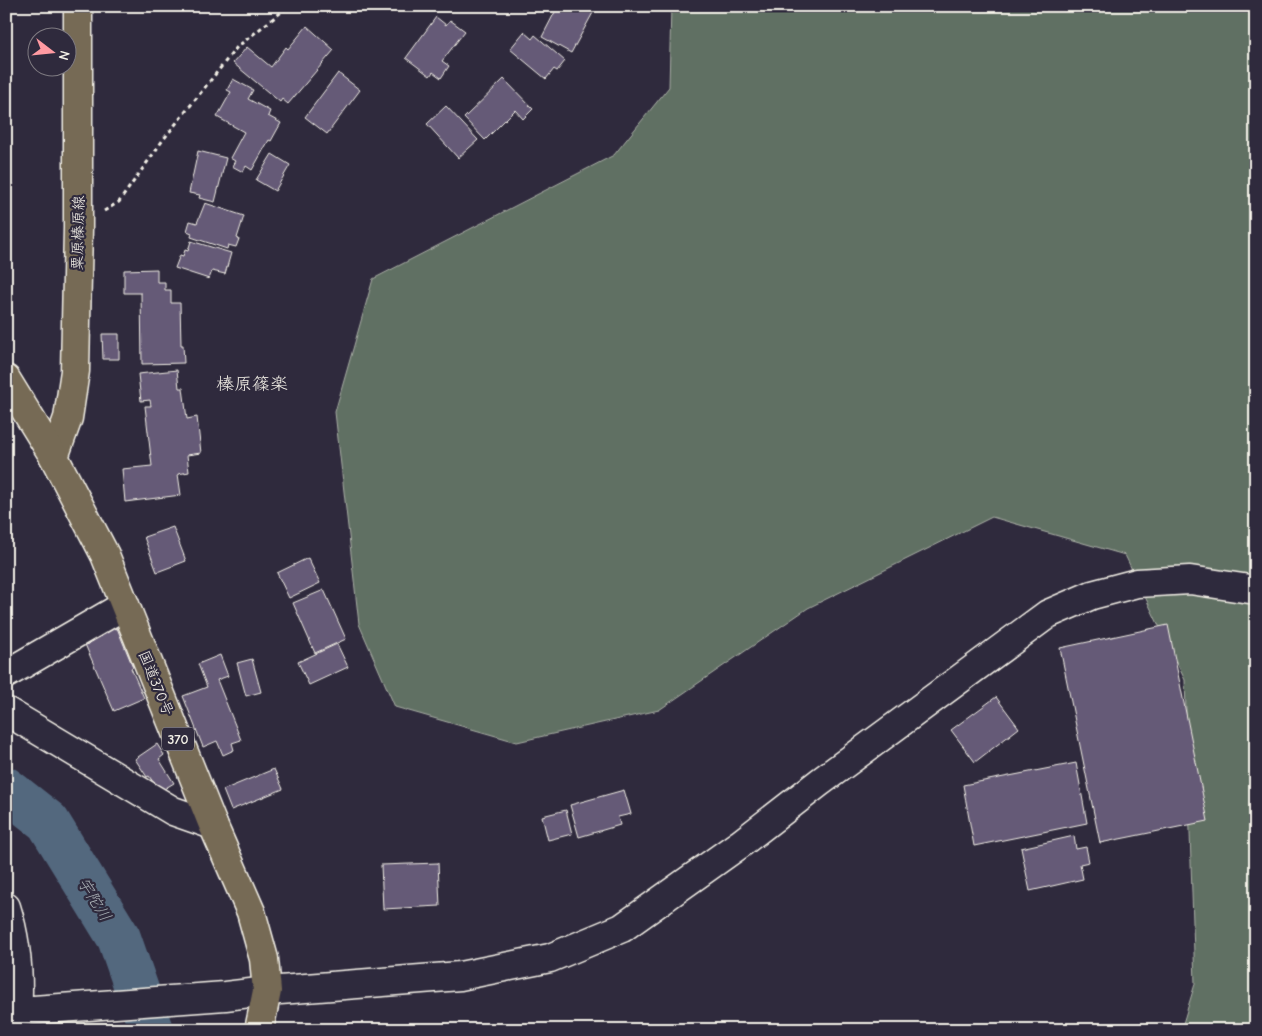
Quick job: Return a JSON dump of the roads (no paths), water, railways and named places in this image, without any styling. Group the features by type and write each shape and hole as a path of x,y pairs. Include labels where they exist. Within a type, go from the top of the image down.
{"main road":[{"name":"粟原榛原線","path":"54,458 68,418 75,371 78,228 78,6"},
{"name":"国道370号","path":"6,380 54,458 105,555 213,825 250,912 264,959 267,991 259,1030"}],"street":[{"path":"6,907 16,951 18,1016 267,991 460,976 550,958 622,928 740,844 820,782 1048,614 1092,595 1137,583 1190,580 1256,590"},
{"path":"6,674 125,605"},
{"path":"6,711 173,812 213,825"}],"waterway":[{"name":"宇陀川","path":"6,789 48,822 119,938 151,1030"}],"district":[{"name":"榛原篠楽","path":"252,384"}]}
